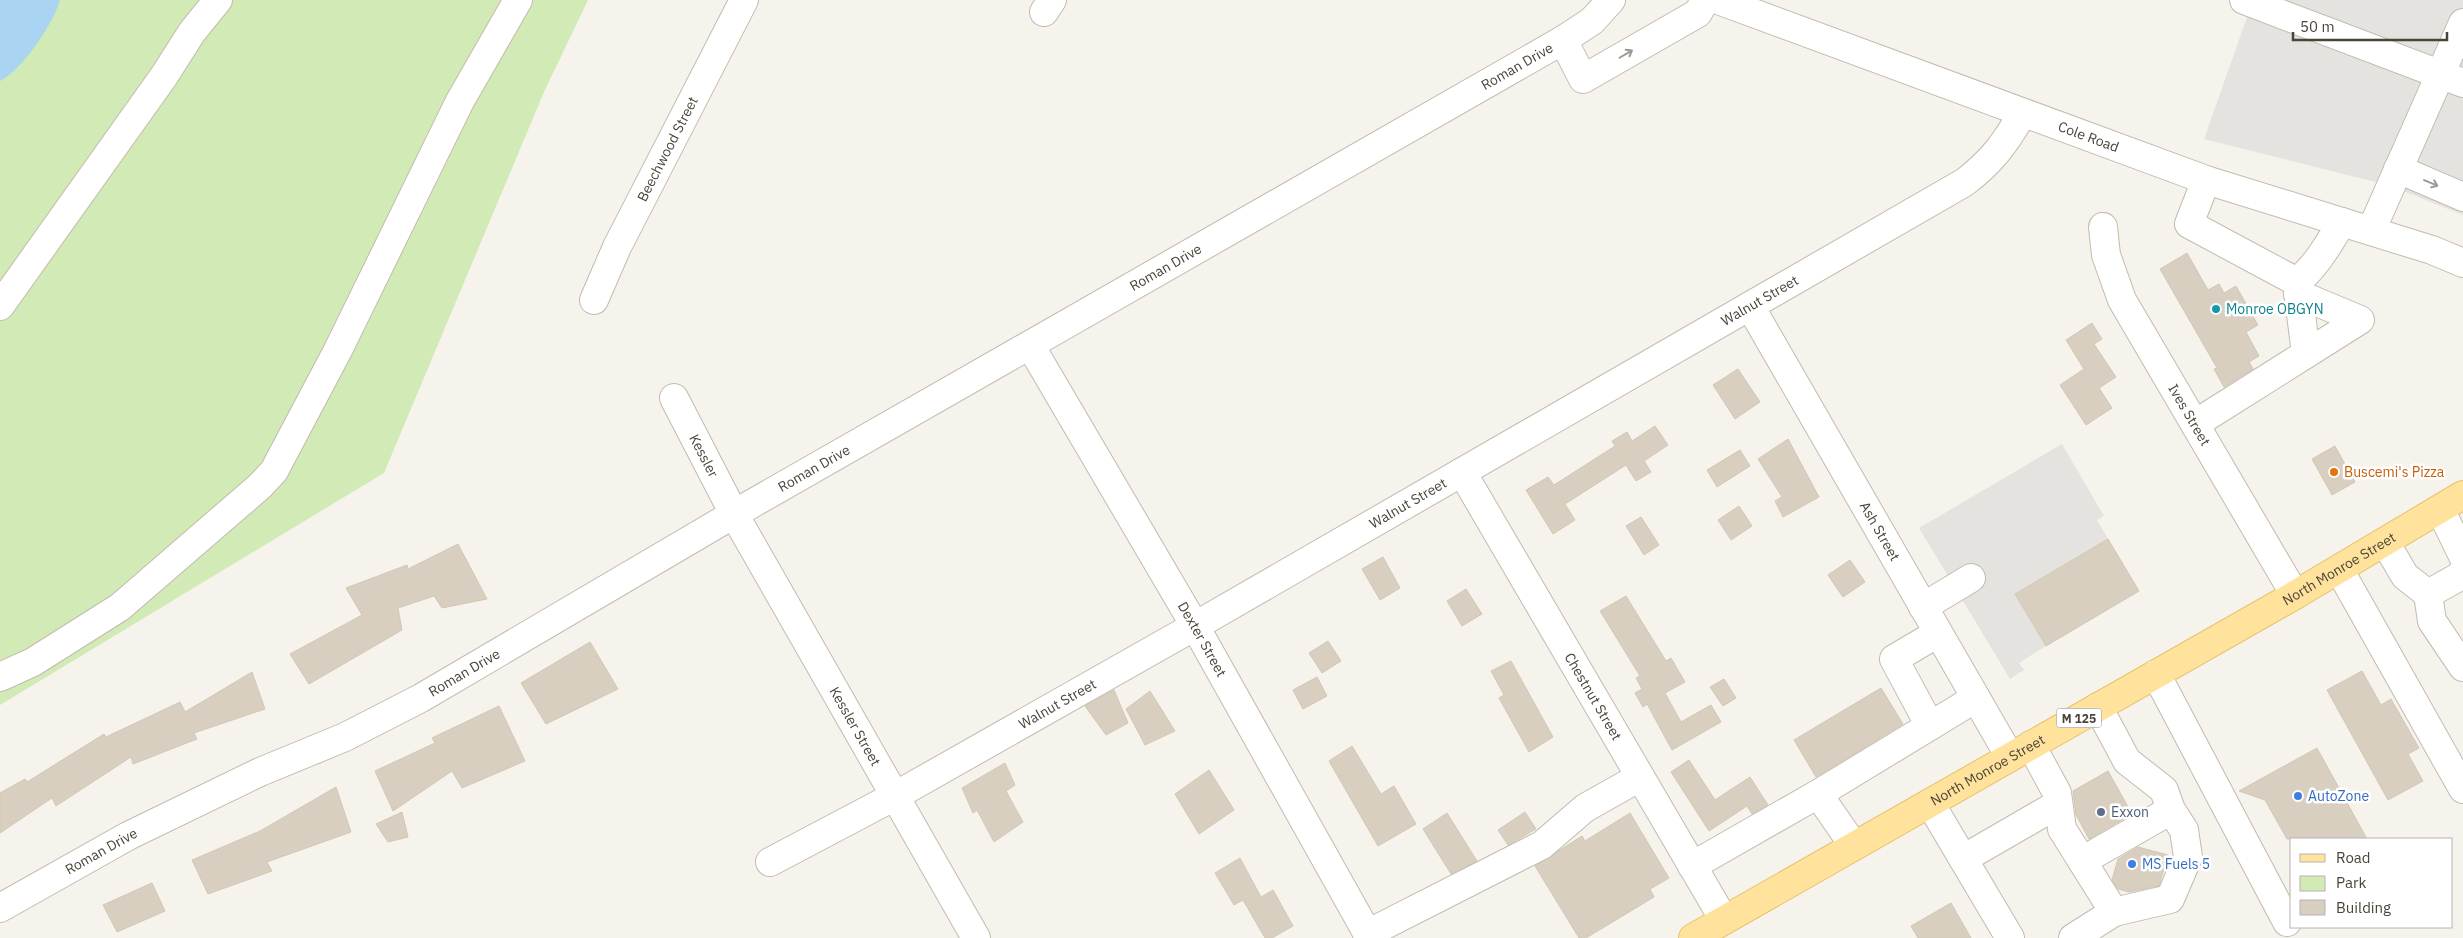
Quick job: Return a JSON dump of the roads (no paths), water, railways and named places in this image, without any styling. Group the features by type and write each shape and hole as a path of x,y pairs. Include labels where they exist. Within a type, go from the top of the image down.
{"main road":[{"name":"North Monroe Street","path":"1693,938 2295,595 2452,502"}],"street":[{"path":"0,306 164,76 192,32 218,0"},
{"path":"0,677 33,662 120,606 260,486 274,471 338,350 460,102 518,0"},
{"name":"Beechwood Street","path":"594,300 617,247 744,0"},
{"name":"Roman Drive","path":"0,908 128,836 260,772 345,737 421,698 734,514 1563,40 1592,21 1611,0"},
{"path":"1563,40 1583,79 1698,13 1705,0"},
{"name":"Cole Road","path":"1718,0 2022,114 2206,180 2371,231 2463,263"},
{"path":"2244,0 2451,79"},
{"path":"2371,231 2398,169 2451,79 2463,22"},
{"name":"Walnut Street","path":"770,862 894,796 1195,626 1965,182 1995,156 2007,141 2022,114"},
{"path":"2398,169 2463,197"},
{"path":"2195,424 2360,320 2297,288 2189,224 2206,180"},
{"path":"2306,354 2297,288 2324,253 2342,222"},
{"name":"Ives Street","path":"2103,228 2106,255 2112,277 2122,300 2295,595"},
{"name":"Ash Street","path":"1750,306 1976,698 2057,793 2062,829 2114,912"},
{"name":"Dexter Street","path":"1030,345 1195,626 1369,936"},
{"name":"Kessler","path":"674,398 734,514"},
{"name":"Chestnut Street","path":"1462,472 1724,920"},
{"path":"2452,502 2463,556"},
{"name":"Kessler Street","path":"734,514 976,938"},
{"path":"2384,542 2405,576 2428,594 2432,621 2463,667"},
{"path":"2339,569 2463,789"},
{"path":"2428,594 2449,584 2462,575 2463,571"},
{"path":"1923,607 1971,578"},
{"path":"1930,726 1894,659 1938,633"},
{"path":"2156,674 2287,922"},
{"path":"1692,866 1818,794 1976,698"},
{"path":"2073,938 2114,912 2170,899 2188,856 2184,830 2171,810 2164,790 2127,761 2098,707"},
{"path":"1369,936 1542,845 1585,808 1640,777"},
{"path":"1818,794 1854,846"},
{"path":"1930,803 2010,938"},
{"path":"1963,859 2058,804"},
{"path":"2082,861 2171,810"}],"water":[{"path":"0,0 60,0 51,21 36,45 18,67 0,81"}],"place":[{"name":"Monroe OBGYN","path":"2216,309"},
{"name":"Buscemi's Pizza","path":"2334,472"},
{"name":"AutoZone","path":"2298,796"},
{"name":"Exxon","path":"2101,812"},
{"name":"MS Fuels 5","path":"2132,864"}]}
